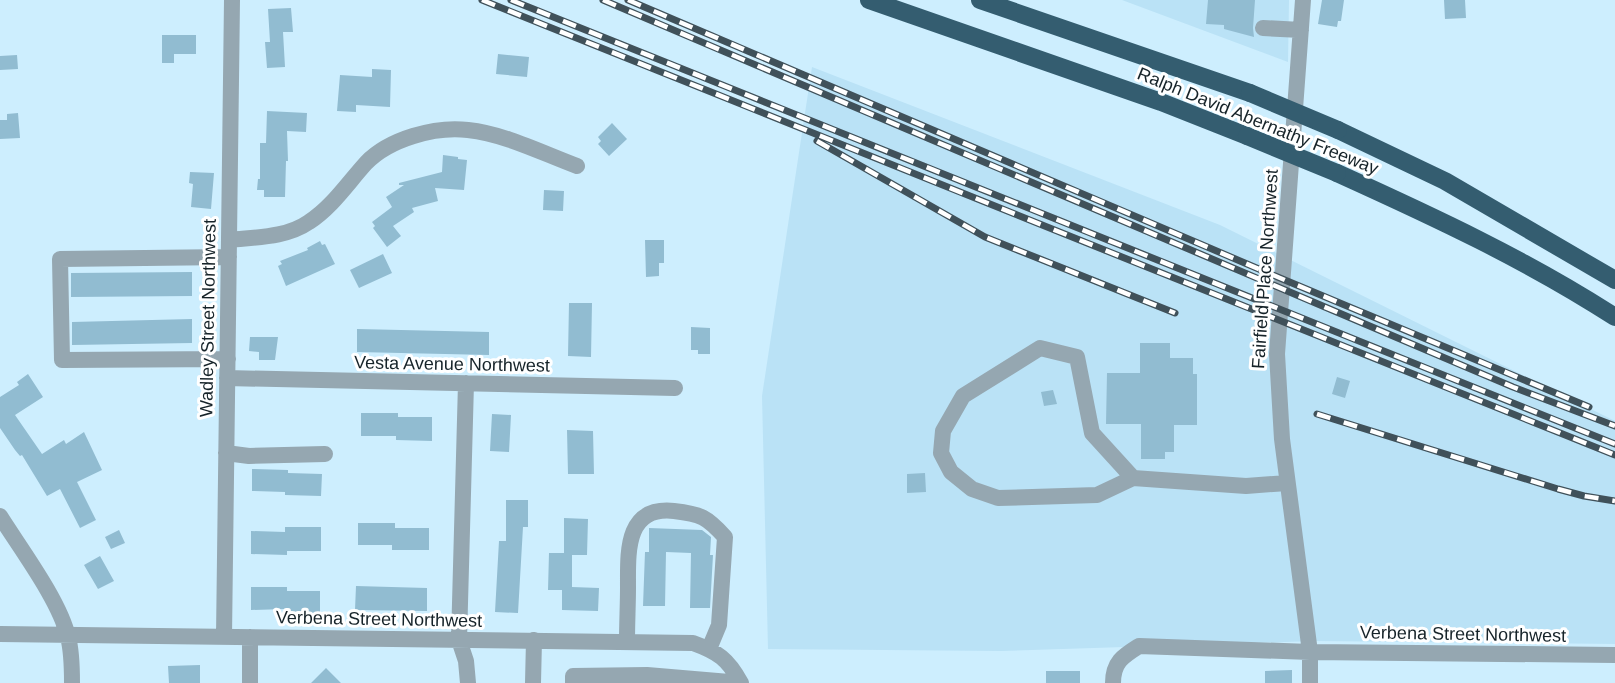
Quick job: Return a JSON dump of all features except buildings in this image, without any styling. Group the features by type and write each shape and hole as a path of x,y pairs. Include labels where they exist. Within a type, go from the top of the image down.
{"highway":[{"name":"Ralph David Abernathy Freeway","path":"869,0 1161,102 1337,173 1519,261 1615,317"},
{"name":"Ralph David Abernathy Freeway","path":"980,0 1251,93 1338,129 1445,181 1615,280"}],"street":[{"name":"Wadley Street Northwest","path":"224,637 232,0"},
{"name":"Fairfield Place Northwest","path":"1304,0 1276,354 1287,483 1310,652 1310,683"},
{"path":"1263,28 1301,30"},
{"path":"228,359 62,360 60,260 229,248 278,235 307,224 329,207 369,161 398,141 432,130 468,129 577,166"},
{"path":"1133,478 1092,433 1077,357 1040,348 963,396 943,431 941,453 951,472 972,489 998,498 1097,495 1133,478 1246,486 1287,483"},
{"name":"Vesta Avenue Northwest","path":"227,378 675,388"},
{"path":"466,383 459,640 466,661 468,683"},
{"path":"226,453 249,456 325,454"},
{"path":"627,642 629,541 641,520 650,513 672,511 702,516 725,537 718,625 710,648 732,667 741,683"},
{"path":"0,516 55,604 68,635 72,683"},
{"name":"Verbena Street Northwest","path":"0,634 693,643 710,648"},
{"path":"250,638 250,683"},
{"path":"533,683 534,640"},
{"name":"Verbena Street Northwest","path":"1113,683 1113,676 1121,657 1139,645 1310,652 1615,655"},
{"path":"573,683 573,676 647,675 741,683"}],"shaded area":[{"path":"1122,0 1289,0 1288,62"},
{"path":"812,67 1220,225 1615,421 1615,644 1315,641 1001,651 768,649 762,396"}],"railway":[{"path":"482,0 1615,455"},
{"path":"511,0 1615,444"},
{"path":"603,0 1513,387 1615,426"},
{"path":"628,0 1589,407"},
{"path":"817,141 985,237 1175,313"},
{"path":"1317,414 1558,489 1615,501"}]}
